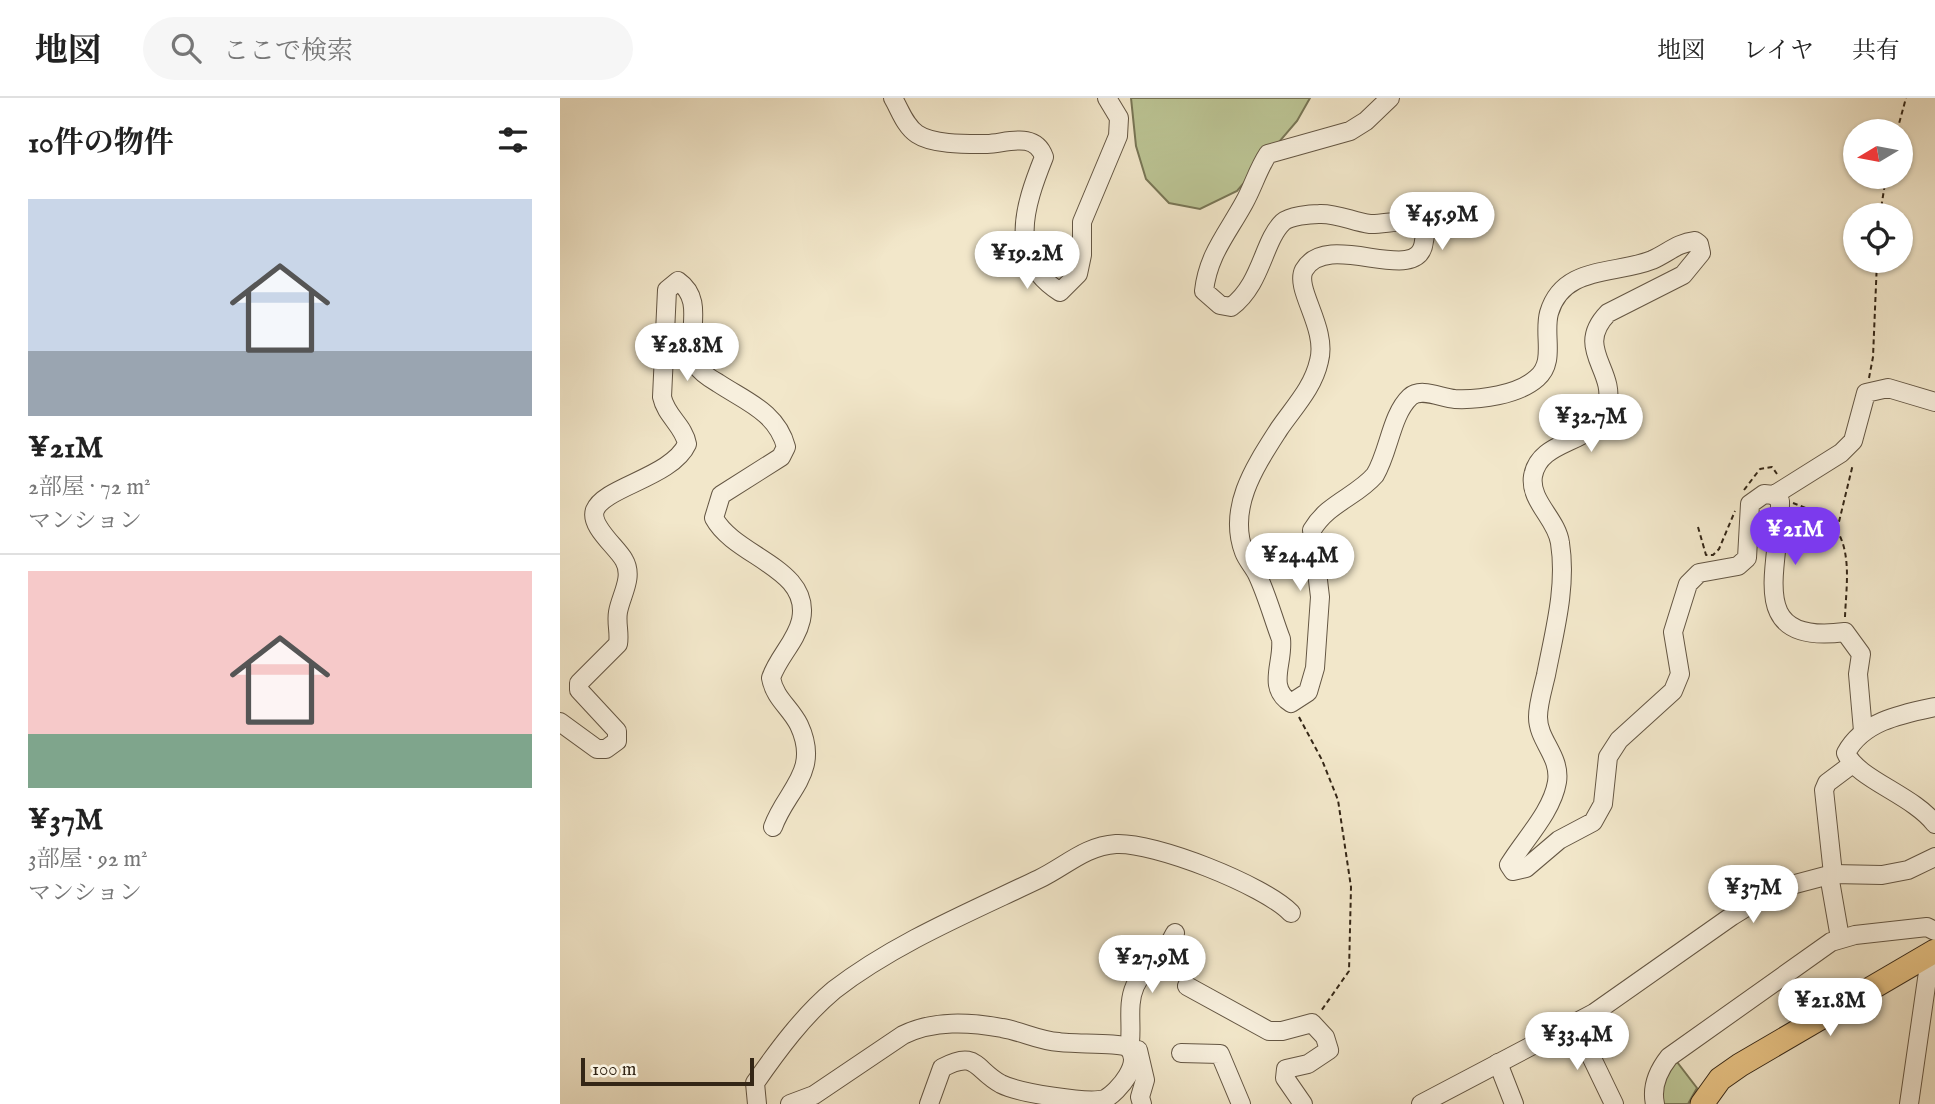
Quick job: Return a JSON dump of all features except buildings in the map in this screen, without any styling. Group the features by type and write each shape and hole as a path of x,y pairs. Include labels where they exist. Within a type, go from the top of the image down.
{"main road":[{"path":"1702,1104 1720,1079 1740,1065 1930,954"}],"street":[{"path":"893,98 908,126 918,135 930,140 988,144 1022,140 1031,142 1042,151 1044,158 1029,197 1024,249 1029,264 1046,283 1060,292 1078,274 1082,256 1082,222 1118,136 1119,118 1107,98"},
{"path":"1390,98 1366,121 1350,131 1268,154 1243,206 1218,242 1206,268 1204,291 1207,297 1220,305 1231,307 1256,278 1276,233 1287,220 1326,214 1358,223 1413,222 1422,225 1426,231 1423,249 1418,256 1406,261 1336,253 1321,256 1304,270 1301,282 1319,325 1322,344 1320,361 1304,396 1253,471 1239,512 1243,551 1257,573 1281,639 1283,650 1276,684 1281,696 1291,703 1308,692 1315,668 1320,597 1311,543 1312,530 1320,517 1376,475 1402,406 1412,395 1419,392 1476,399 1522,387 1546,369 1549,313 1558,294 1575,279 1650,261 1684,242 1695,241 1699,244 1698,260 1683,275 1608,313 1599,322 1593,341 1606,379 1606,410 1584,436 1553,449 1536,464 1532,480 1535,492 1560,540 1562,569 1556,627 1538,717 1558,770 1551,802 1509,865 1513,871 1526,868 1559,841 1593,822 1603,804 1608,757 1619,740 1673,691 1679,674 1673,632 1688,584 1699,573 1738,566 1747,558 1751,504 1765,494 1778,492 1841,453 1853,441 1866,393 1888,388 1935,402"},
{"path":"560,722 597,749 606,750 617,741 617,731 583,696 579,683 618,644 617,614 628,577 626,562 595,521 595,510 604,499 672,462 687,444 685,436 664,411 662,397 667,290 678,281 688,288 692,299 695,324 693,347 697,366 709,378 759,407 776,422 786,447 781,457 721,495 714,518 722,532 793,582 803,606 796,634 771,678 780,701 799,726 805,763 797,789 773,827"},
{"path":"1778,492 1780,510 1773,592 1777,612 1788,626 1806,635 1845,632 1861,654 1858,674 1863,731"},
{"path":"1935,708 1896,717 1863,731 1846,753 1851,765 1905,797 1935,824"},
{"path":"1840,938 1824,790 1827,783 1851,765"},
{"path":"757,1104 755,1083 800,1023 832,992 853,976 948,922 1044,877 1090,849 1115,844 1135,845 1175,856 1252,886 1291,913"},
{"path":"1421,1104 1575,1023 1623,994 1756,900 1776,890 1831,874 1895,873 1925,864 1935,857"},
{"path":"1655,1104 1655,1082 1659,1069 1669,1057 1840,938 1927,928 1935,931"},
{"path":"929,1104 942,1068 958,1060 976,1062 1001,1084 1089,1104 1106,1098 1124,1082 1132,1069 1128,1039 1129,1010 1135,985 1168,949 1175,933"},
{"path":"1909,1104 1930,954"},
{"path":"1186,986 1269,1031 1282,1031 1312,1023 1325,1037 1329,1050 1308,1064 1286,1069 1285,1078 1303,1104"},
{"path":"1575,1023 1614,1104"},
{"path":"790,1104 814,1095 903,1035 919,1027 939,1024 1003,1028 1051,1042 1128,1039 1136,1035 1145,1080 1140,1097 1142,1104"},
{"path":"1181,1053 1220,1054 1241,1104"},
{"path":"1498,1063 1514,1104"}],"path":[{"path":"1900,119 1906,98"},
{"path":"1866,393 1874,357 1877,273"},
{"path":"1837,531 1853,462"},
{"path":"1778,492 1825,517 1842,536 1846,565 1845,632"},
{"path":"1291,703 1322,760 1338,800 1351,887 1349,971 1312,1023"}],"green space":[{"path":"1131,98 1310,98 1297,121 1237,191 1200,209 1169,203 1146,179 1136,146"},
{"path":"1674,1058 1697,1088 1688,1104 1661,1104 1662,1070"}]}
